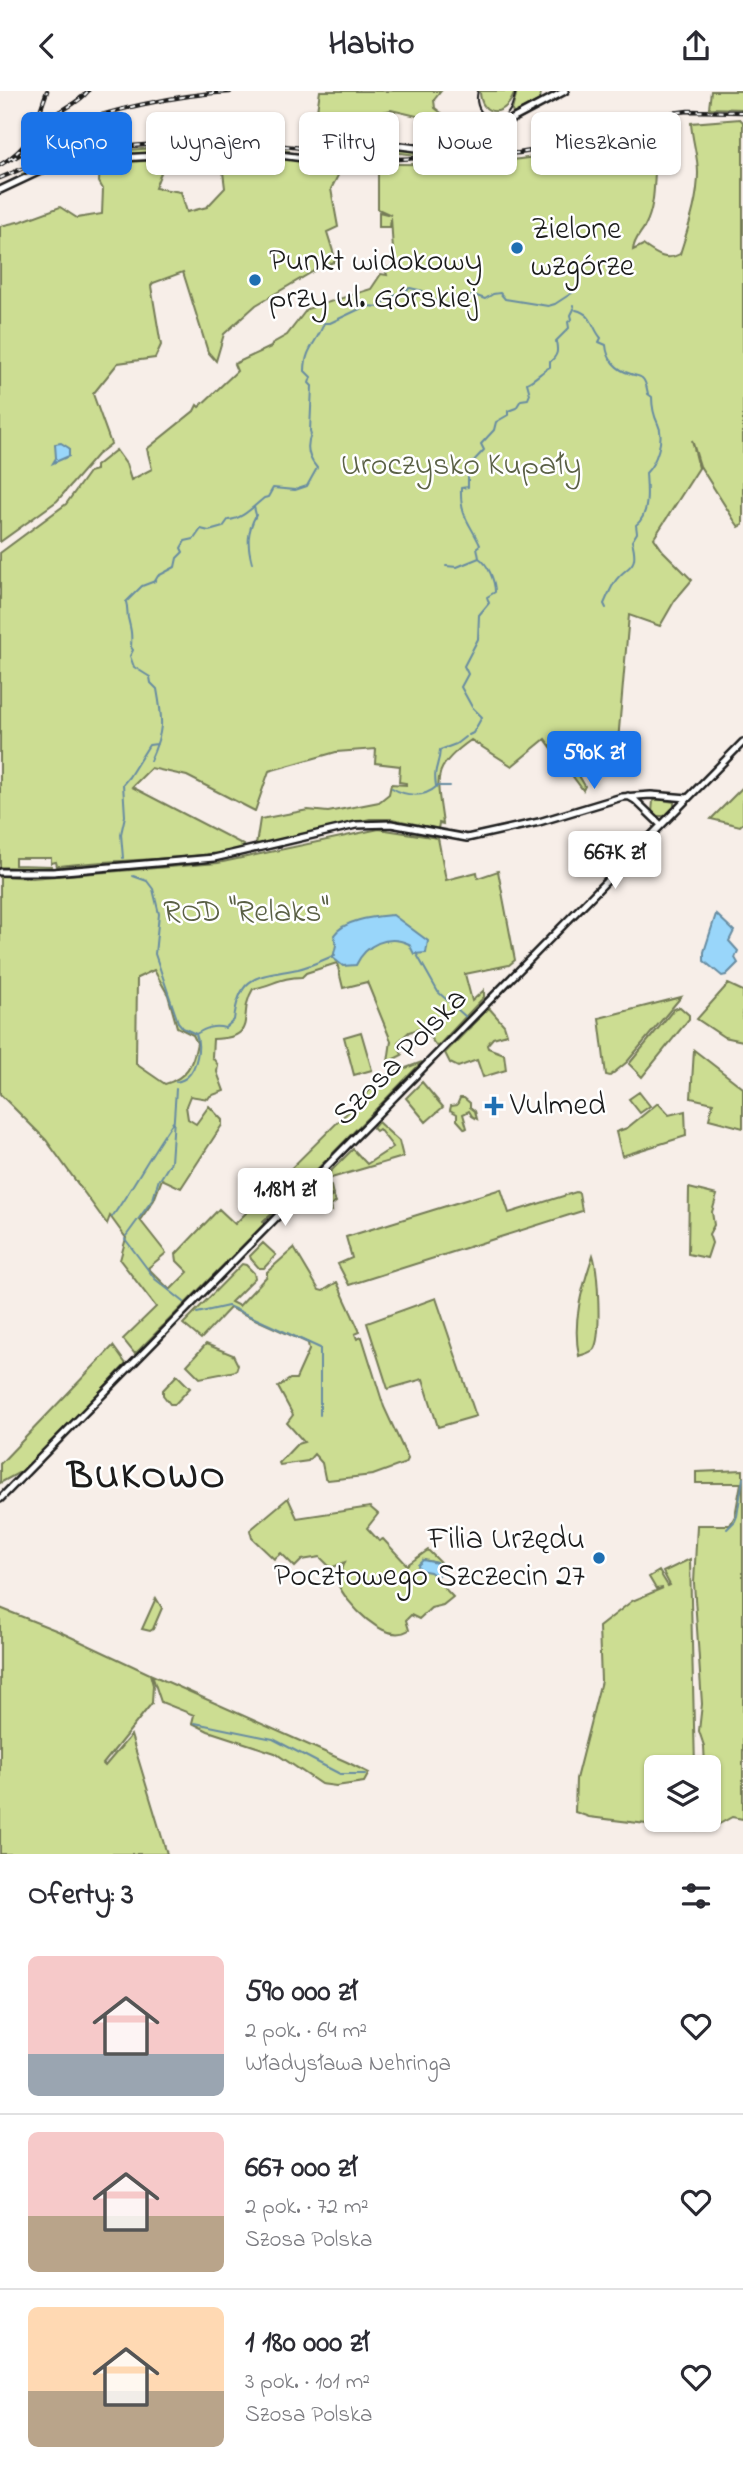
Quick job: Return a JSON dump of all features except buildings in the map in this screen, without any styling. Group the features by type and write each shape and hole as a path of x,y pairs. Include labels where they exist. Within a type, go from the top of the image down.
{"street":[{"path":"0,190 51,166 81,160 220,152 319,160 325,157 338,138 435,150 455,148 565,91"},
{"name":"Szosa Polska","path":"0,1499 743,742"},
{"path":"0,872 53,872 214,858 371,824 400,825 455,837 469,837 539,822 628,796 688,798"},
{"path":"628,796 661,825"}],"green space":[{"path":"320,91 441,91 434,100 435,108 440,112 413,112 413,115 391,110 317,112"},
{"path":"480,91 515,91 506,106 494,111 484,106"},
{"path":"517,91 541,91 540,100 517,112 512,110"},
{"path":"711,91 743,91 743,109 709,108"},
{"name":"Uroczysko Kupały","path":"740,119 743,122 743,525 739,527 700,466 692,440 699,468 654,538 692,580 675,600 660,626 629,615 617,753 578,774 585,786 583,790 545,739 512,766 471,740 448,759 439,776 443,824 439,823 438,829 392,819 370,819 256,845 260,819 308,810 328,812 379,802 389,794 391,784 406,785 399,782 400,766 375,763 376,749 336,752 269,771 255,811 187,776 151,768 132,787 244,845 243,848 198,856 60,866 57,866 56,862 51,863 51,858 15,858 15,865 51,866 52,869 0,867 0,553 66,504 89,472 96,470 96,466 116,450 126,464 131,480 152,469 147,449 194,411 197,405 199,407 237,371 234,364 271,347 287,335 307,309 371,289 381,274 387,275 385,268 394,267 391,217 390,227 379,227 379,212 391,215 378,209 378,175 399,175 399,163 413,164 413,175 517,175 517,159 531,158 531,175 655,175 650,213 633,250 643,245 657,254 670,257 680,254 698,183 691,123"},
{"path":"399,148 413,150 413,155 399,153"},
{"path":"146,149 146,153 132,154 132,150"},
{"path":"285,159 299,160 299,175 338,175 331,189 338,227 327,232 336,261 256,305 224,334 216,361 208,352 183,272 153,283 151,286 161,345 155,358 118,363 93,394 111,444 97,455 57,501 0,542 0,226 60,207 77,218 102,214 103,189 99,182 99,175 132,175 132,162 146,161 146,175 160,175 155,188 181,192 187,212 207,207 225,188 223,175 285,175"},
{"path":"743,787 743,823 740,826 711,819"},
{"path":"657,799 674,802 674,807 665,816 657,816 652,812 653,801"},
{"name":"ROD \"Relaks\"","path":"379,829 438,838 446,880 477,872 478,878 498,871 515,960 509,965 465,974 472,1001 484,990 484,997 437,1047 423,1028 409,1032 398,1042 402,1055 388,1062 391,1041 367,982 343,988 337,963 306,973 302,977 284,979 253,989 248,999 242,1030 228,1038 213,1039 212,1057 218,1065 217,1072 224,1091 208,1099 190,1096 186,1106 188,1119 196,1124 209,1106 222,1120 222,1125 181,1188 162,1179 154,1200 140,1220 166,1253 148,1268 170,1290 188,1272 177,1261 176,1254 219,1209 235,1224 384,1076 422,1062 135,1354 123,1339 156,1307 120,1260 126,1238 110,1216 107,1224 46,1140 0,1094 0,876 32,878 218,863","holes":["154,970 168,995 177,1027 193,1035 197,1043 188,1069 179,1078 165,1084 136,1064 137,978"]},
{"path":"728,984 743,991 743,1041 724,1037 697,1019"},
{"path":"681,997 627,1062 610,1076 606,1075 599,1018"},
{"path":"680,1007 689,1015 689,1019 642,1077 629,1064 674,1009"},
{"path":"489,1008 504,1025 507,1034 493,1038 487,1045 488,1048 504,1054 506,1070 483,1077 477,1060 458,1067 450,1063 445,1053"},
{"path":"361,1032 372,1070 354,1075 344,1037"},
{"path":"694,1050 743,1088 743,1128 709,1119 713,1103 691,1098"},
{"path":"422,1082 443,1107 426,1122 406,1098"},
{"path":"639,1092 650,1106 640,1113 629,1099"},
{"path":"460,1098 470,1103 477,1119 469,1111 463,1114 467,1128 465,1129 457,1120 457,1114 450,1110 451,1106 457,1105"},
{"path":"658,1103 669,1115 685,1111 686,1136 622,1156 616,1132 627,1128"},
{"path":"378,1122 399,1141 403,1157 321,1181 353,1149 367,1164 393,1147 379,1129 376,1131 373,1128"},
{"path":"319,1183 331,1186 333,1195 324,1196 326,1200 333,1196 336,1202 331,1206 332,1211 327,1209 321,1199 321,1192 313,1199 309,1194"},
{"path":"689,1188 717,1195 712,1212 714,1225 709,1234 712,1243 707,1258 688,1254"},
{"path":"501,1189 509,1213 576,1192 579,1193 582,1211 349,1285 338,1264 352,1258 346,1237"},
{"path":"263,1243 276,1255 264,1268 259,1268 250,1256"},
{"path":"294,1248 319,1290 323,1291 337,1282 360,1332 355,1334 357,1339 362,1337 384,1407 408,1459 406,1463 373,1475 328,1480 325,1478 322,1463 314,1454 308,1461 280,1465 297,1444 304,1442 287,1423 293,1415 278,1387 290,1379 296,1379 309,1350 308,1343 230,1308 201,1339 183,1324 242,1264 254,1273 255,1278 231,1302 239,1306 267,1276 267,1272"},
{"path":"593,1255 598,1331 594,1349 579,1356 577,1317"},
{"path":"436,1298 476,1416 438,1427 423,1379 388,1389 367,1323"},
{"path":"206,1344 233,1355 238,1365 236,1371 200,1378 187,1365"},
{"path":"113,1346 126,1364 26,1469 0,1483 0,1464"},
{"path":"177,1375 190,1388 175,1404 170,1404 163,1395 163,1390"},
{"path":"743,1470 743,1819 732,1817 721,1823 721,1755 704,1755 699,1731 702,1704 694,1583 697,1525 730,1525 735,1516 741,1483 696,1483 696,1472"},
{"path":"288,1498 297,1518 370,1507 378,1514 367,1528 379,1541 383,1539 407,1565 428,1550 442,1564 424,1560 453,1597 443,1605 431,1608 419,1619 411,1615 406,1620 409,1630 399,1633 378,1627 357,1611 337,1582 345,1562 331,1568 320,1557 302,1560 295,1567 281,1553 274,1559 252,1538 250,1530"},
{"path":"690,1559 695,1755 644,1755 644,1824 589,1817 575,1812 576,1779 601,1681 599,1627 632,1601 663,1588 656,1589 649,1577 659,1571 668,1586 670,1585 663,1572"},
{"path":"156,1598 162,1608 153,1629 142,1629"},
{"path":"0,1608 58,1631 150,1674 153,1685 152,1703 103,1764 105,1766 131,1735 167,1854 0,1854"},
{"path":"152,1675 369,1773 364,1782 336,1786 321,1784 275,1753 192,1723 194,1715 161,1702"}],"water":[{"path":"61,443 69,448 69,456 53,463 56,458 55,444"},
{"path":"716,914 734,931 729,941 738,951 735,958 738,963 722,976 704,961 704,952"},
{"path":"393,915 428,941 426,953 414,954 409,944 393,940 372,946 356,965 343,966 333,958 336,945 334,935 345,925"},
{"path":"423,1560 442,1564 441,1573 436,1576 419,1570 418,1565"}],"waterway":[{"path":"390,298 410,288 423,291 423,301 427,304 435,300 445,304 454,303 474,295 485,299 500,293 505,299 548,306 578,289"},
{"path":"150,761 160,733 159,700 157,689 151,683 150,677 134,667 130,656 133,650 126,602 142,586 155,581 158,576 175,567 185,541 194,539 201,529 209,531 223,527 228,520 242,515 268,497 273,488 295,490 307,486 317,468 308,447 311,434 312,386 309,383 311,377 305,371 309,351 324,323 330,323 366,306 381,307 387,299"},
{"path":"469,735 482,717 472,707 461,687 468,674 464,666 478,639 479,615 489,603 487,597 495,592 490,573 479,558 477,547 480,545 466,518 461,488 468,487 466,469 484,450 481,444 494,430 496,422 508,415 508,411 516,408 521,400 528,399 530,394 527,383 550,367 550,362 557,353 556,341 569,328 573,305"},
{"path":"576,310 589,318 601,338 599,342 606,345 613,363 621,370 643,379 648,394 652,397 660,430 658,450 646,473 646,508 636,525 637,533 632,541 633,562 614,583 604,604 606,608"},
{"path":"252,563 249,538 256,515 254,507"},
{"path":"446,566 457,567 479,558"},
{"path":"450,786 436,786 435,775 440,750 465,737"},
{"path":"123,858 123,784 149,745 157,744"},
{"path":"392,788 414,795 426,793 436,787"},
{"path":"133,876 147,881 153,889 159,914 155,954 178,1022 183,1028 196,1034 197,1057 193,1068 186,1078 176,1082"},
{"path":"416,953 438,992 466,1017"},
{"path":"196,1034 210,1028 225,1028 234,1020 241,993 253,980 303,968 335,955"},
{"path":"161,1178 171,1162 176,1089"},
{"path":"112,1217 173,1122"},
{"path":"126,1236 153,1199 159,1179"},
{"path":"125,1239 155,1279 184,1302"},
{"path":"197,1313 228,1306 320,1348 320,1415"},
{"path":"727,1529 737,1516 743,1478"},
{"path":"195,1723 273,1739 340,1774 365,1774"}],"tram line":[{"path":"478,91 481,111 496,119 508,113 516,91"}],"railway":[{"path":"40,112 47,91"},
{"path":"0,165 14,155 48,120 88,91"},
{"path":"12,159 53,134 97,116 166,100 230,92"},
{"path":"0,178 50,157 78,150 198,141 249,142 399,159 519,153 561,146 623,123 657,115 688,111 743,112"}],"place":[{"name":"Zielone wzgórze","path":"517,248"},
{"name":"Punkt widokowy przy ul. Górskiej","path":"255,280"},
{"name":"Vulmed","path":"494,1106"},
{"name":"Filia Urzędu Pocztowego Szczecin 27","path":"599,1558"}],"district":[{"name":"BUKOWO","path":"147,1478"}]}
